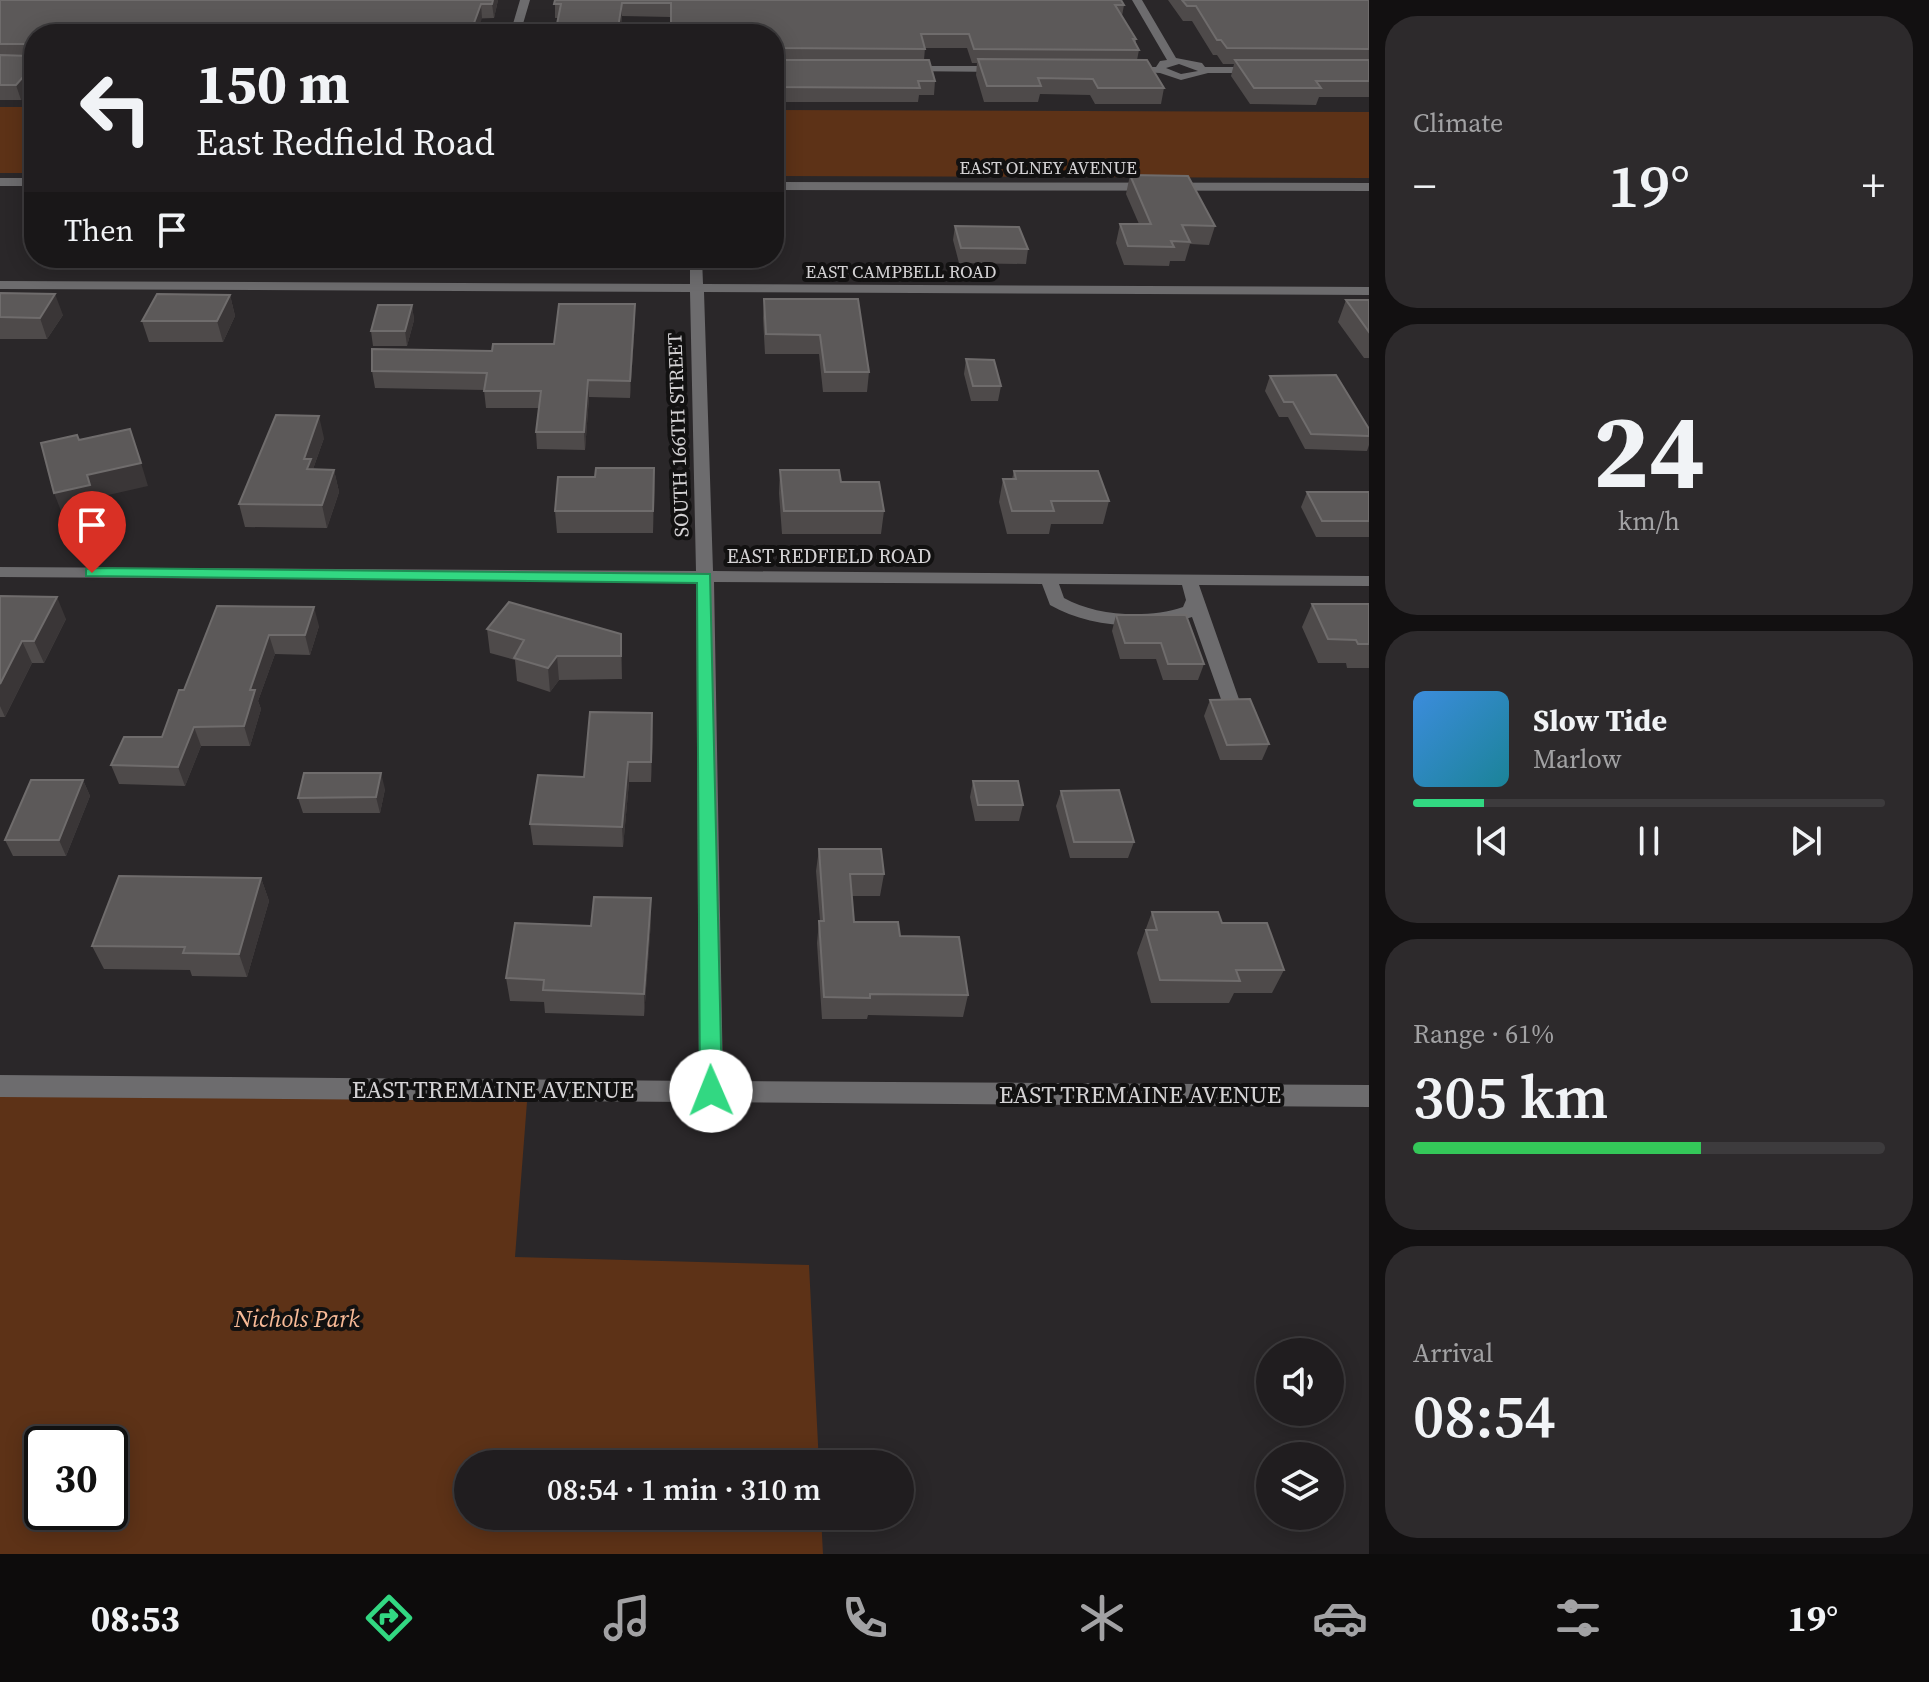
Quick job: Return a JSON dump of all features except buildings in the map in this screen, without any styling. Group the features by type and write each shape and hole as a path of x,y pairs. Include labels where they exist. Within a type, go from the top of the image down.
{"street":[{"path":"518,24 525,0"},
{"path":"1137,0 1173,61"},
{"path":"1161,70 1162,64 1173,61 1193,63 1204,70 1279,70"},
{"path":"898,69 1022,69"},
{"path":"1114,69 1161,70 1184,77 1197,76 1204,70"},
{"path":"0,182 24,182"},
{"name":"EAST OLNEY AVENUE","path":"784,186 1369,187"},
{"name":"SOUTH 166TH STREET","path":"696,268 705,578 711,1091"},
{"name":"EAST CAMPBELL ROAD","path":"0,285 1369,291"},
{"name":"EAST REDFIELD ROAD","path":"0,572 1369,581"},
{"path":"1049,579 1056,601 1074,611 1092,615 1179,617 1190,611 1195,600"},
{"path":"1189,580 1231,702"},
{"name":"EAST TREMAINE AVENUE","path":"0,1086 1369,1096"}],"green space":[{"path":"0,107 24,107 24,173 0,173"},
{"path":"784,110 1369,112 1369,178 784,176"},
{"name":"Nichols Park","path":"0,1086 527,1102 515,1257 809,1265 818,1450 454,1450 454,1530 822,1530 823,1554 0,1554"}],"route":[{"path":"92,573 705,578 711,1091"}]}
